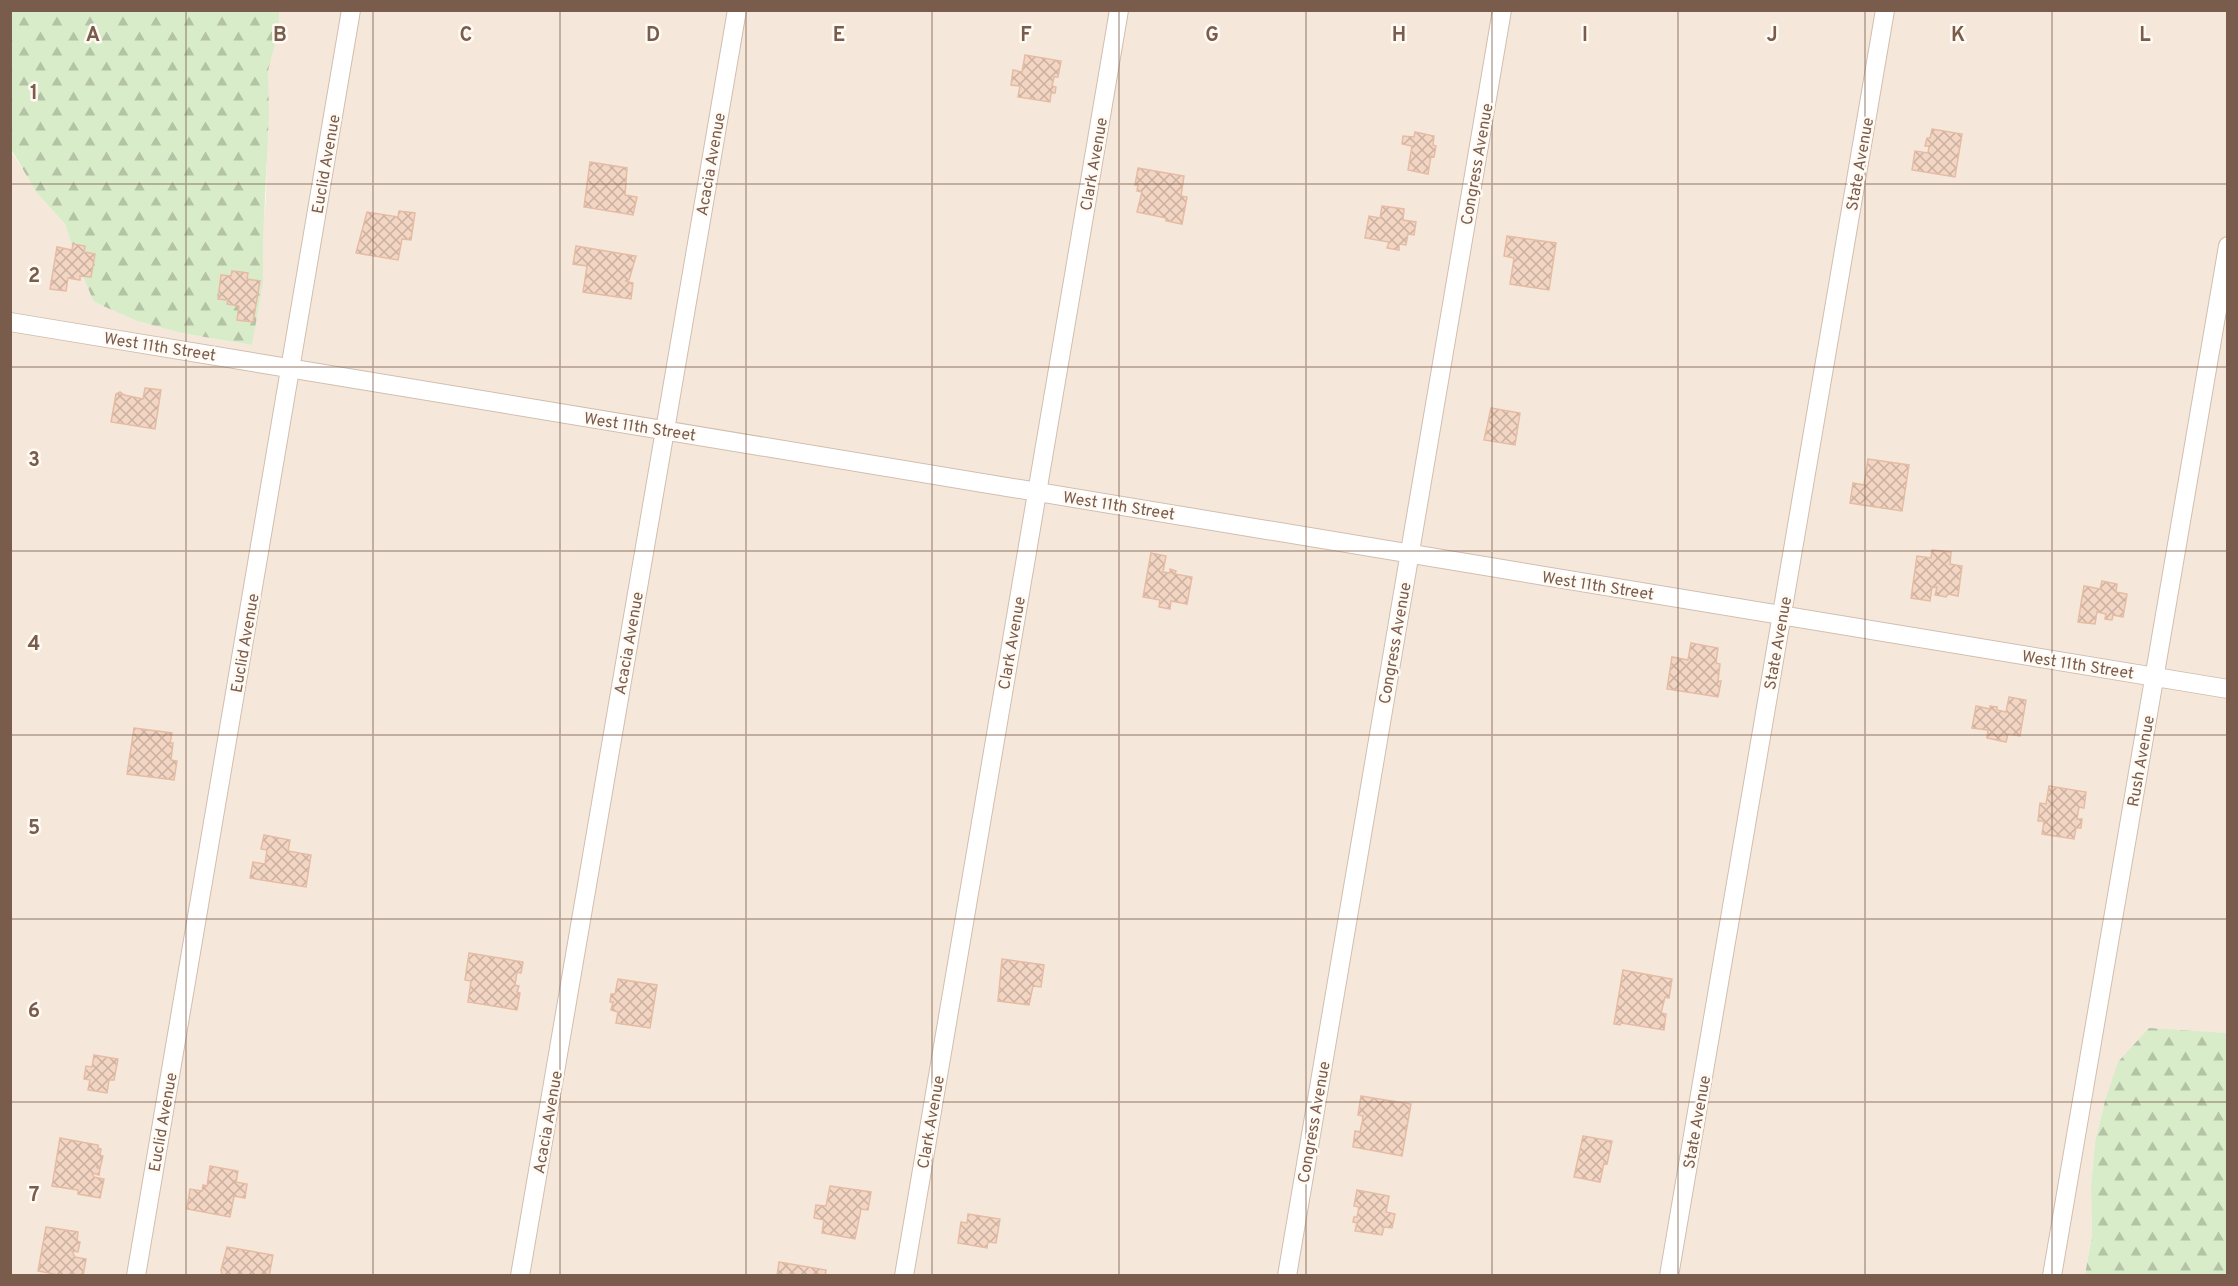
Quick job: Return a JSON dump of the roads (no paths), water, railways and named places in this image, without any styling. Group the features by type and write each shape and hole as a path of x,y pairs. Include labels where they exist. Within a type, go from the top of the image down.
{"street":[{"name":"Euclid Avenue","path":"136,1275 351,10"},
{"name":"Acacia Avenue","path":"520,1275 736,10"},
{"name":"Clark Avenue","path":"904,1275 1119,10"},
{"name":"Congress Avenue","path":"1287,1275 1502,10"},
{"name":"State Avenue","path":"1669,1275 1885,10"},
{"name":"Rush Avenue","path":"2052,1275 2228,246"},
{"name":"West 11th Street","path":"10,322 2228,689"}]}
